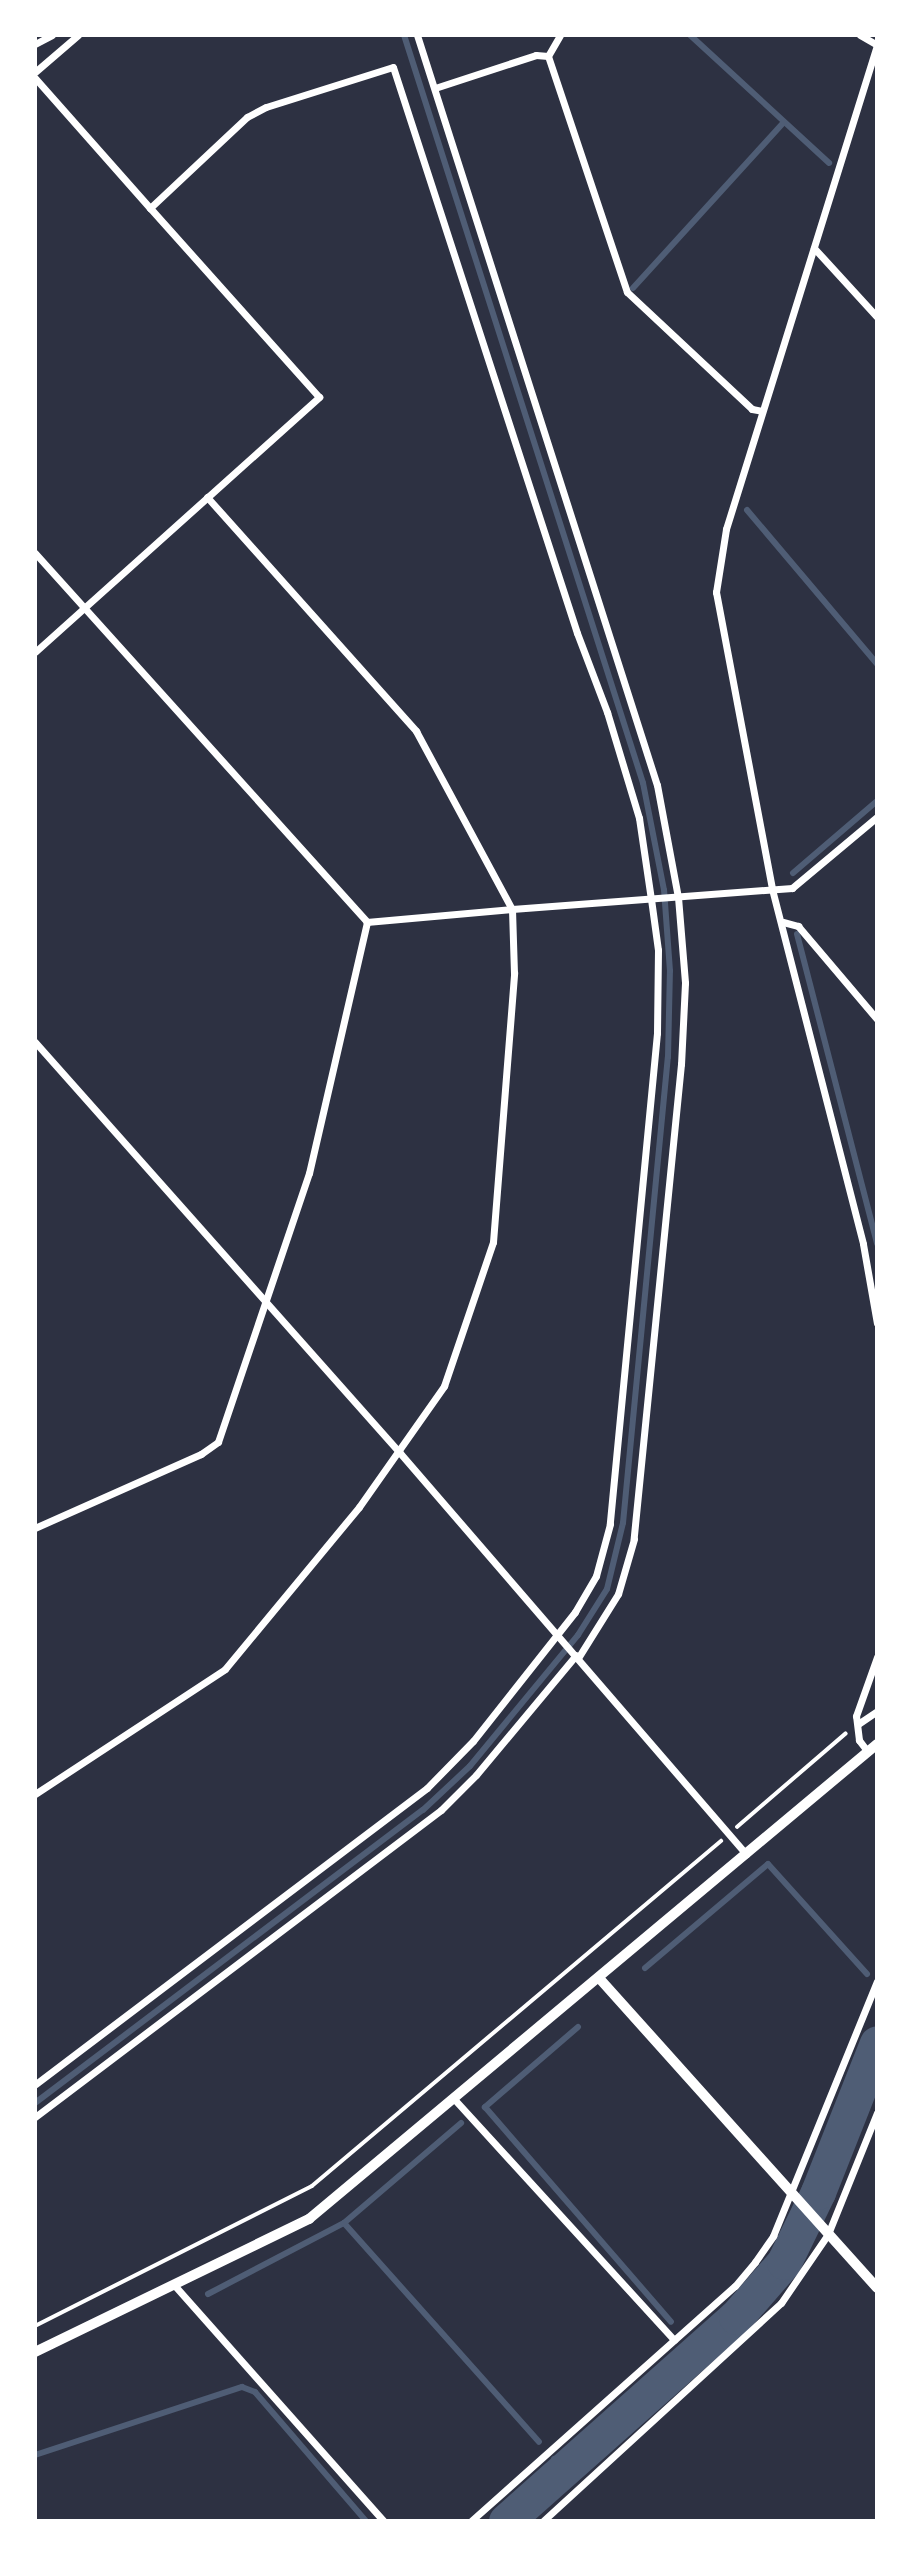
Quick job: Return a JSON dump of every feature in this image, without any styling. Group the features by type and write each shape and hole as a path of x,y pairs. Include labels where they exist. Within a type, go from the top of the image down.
{"street":[{"path":"35,44 52,35"},
{"path":"35,72 78,35"},
{"path":"35,2116 441,1810 476,1776 576,1655 618,1594 634,1539 681,1064 685,983 676,897 657,785 417,35"},
{"path":"560,35 548,56 627,292 752,409 762,411"},
{"path":"860,35 877,45 726,529 716,592 772,889 783,922 863,1244 877,1323"},
{"path":"435,88 536,55 548,56"},
{"path":"35,2084 427,1788 473,1741 559,1636 596,1576 610,1524 657,1033 658,950 654,899 639,818 607,712 577,633 393,67 265,107 247,117 150,208"},
{"path":"35,78 319,397 35,652"},
{"path":"814,248 877,317"},
{"path":"35,1794 225,1669 400,1453 444,1386 493,1242 514,973 512,909 416,731 207,497"},
{"path":"35,554 367,922"},
{"path":"367,922 792,888 877,817"},
{"path":"35,1528 201,1454 218,1442 309,1172 367,922"},
{"path":"783,922 798,926 877,1018"},
{"path":"35,1042 267,1300 746,1854"},
{"path":"868,1752 859,1740 858,1724 877,1657"},
{"path":"858,1724 877,1711"},
{"path":"35,2352 309,2219 455,2100 877,1744"},
{"path":"599,1978 877,2288"},
{"path":"471,2521 674,2340 755,2262 773,2236 792,2193 877,1981"},
{"path":"455,2100 674,2340"},
{"path":"543,2521 781,2303 825,2230 877,2113"},
{"path":"175,2286 384,2521"}],"path":[{"path":"35,2326 251,2221 312,2186 858,1724"}],"waterway":[{"path":"35,2103 423,1810 470,1766 578,1635 607,1589 623,1523 668,1057 670,971 664,890 643,783 404,35"},
{"path":"690,35 829,163"},
{"path":"633,288 784,122"},
{"path":"747,510 877,664"},
{"path":"793,873 877,801"},
{"path":"797,934 877,1244"},
{"path":"645,1968 768,1864 867,1974"},
{"path":"578,2027 485,2107 671,2322"},
{"path":"506,2521 736,2317 784,2262 818,2192 877,2043"},
{"path":"208,2294 344,2223 461,2123"},
{"path":"344,2223 539,2442"},
{"path":"35,2455 242,2387 255,2392 366,2521"},
{"path":"554,2459 564,2470"}]}
